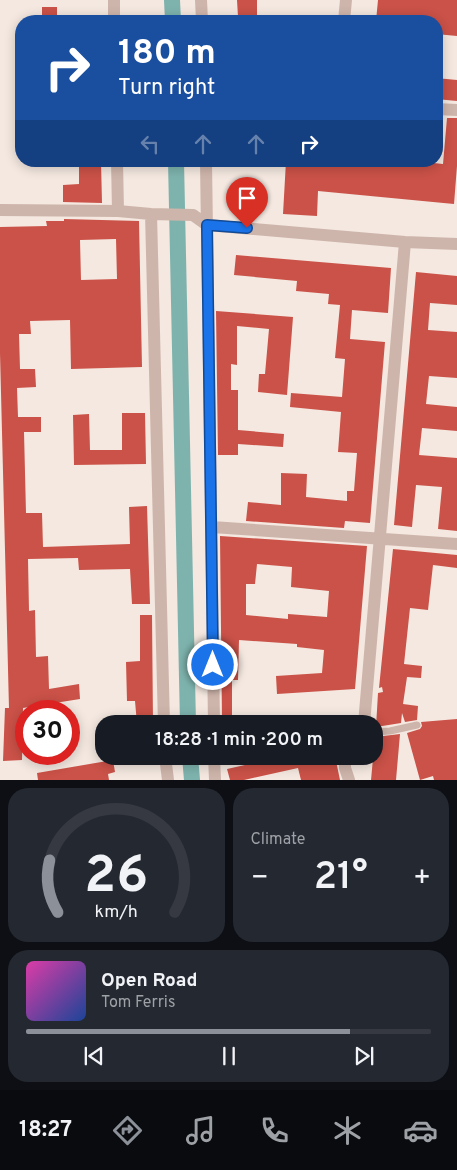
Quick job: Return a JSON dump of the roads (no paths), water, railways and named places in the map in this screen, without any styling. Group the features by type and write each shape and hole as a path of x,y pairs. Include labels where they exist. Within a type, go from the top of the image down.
{"street":[{"path":"114,0 114,15"},
{"path":"201,0 202,15"},
{"path":"345,15 346,0"},
{"path":"443,109 457,110"},
{"path":"117,167 118,211"},
{"path":"206,167 214,715"},
{"path":"0,210 118,211 193,215 207,225 405,242 457,244"},
{"path":"151,214 164,715"},
{"path":"365,715 405,242"},
{"path":"212,527 457,544"},
{"path":"166,765 168,780"},
{"path":"214,765 214,780"},
{"path":"345,765 349,780"}],"lane":[{"path":"383,731 417,726"}],"waterway":[{"path":"172,0 173,15"},
{"path":"176,167 188,715"},
{"path":"191,765 192,780"}]}
